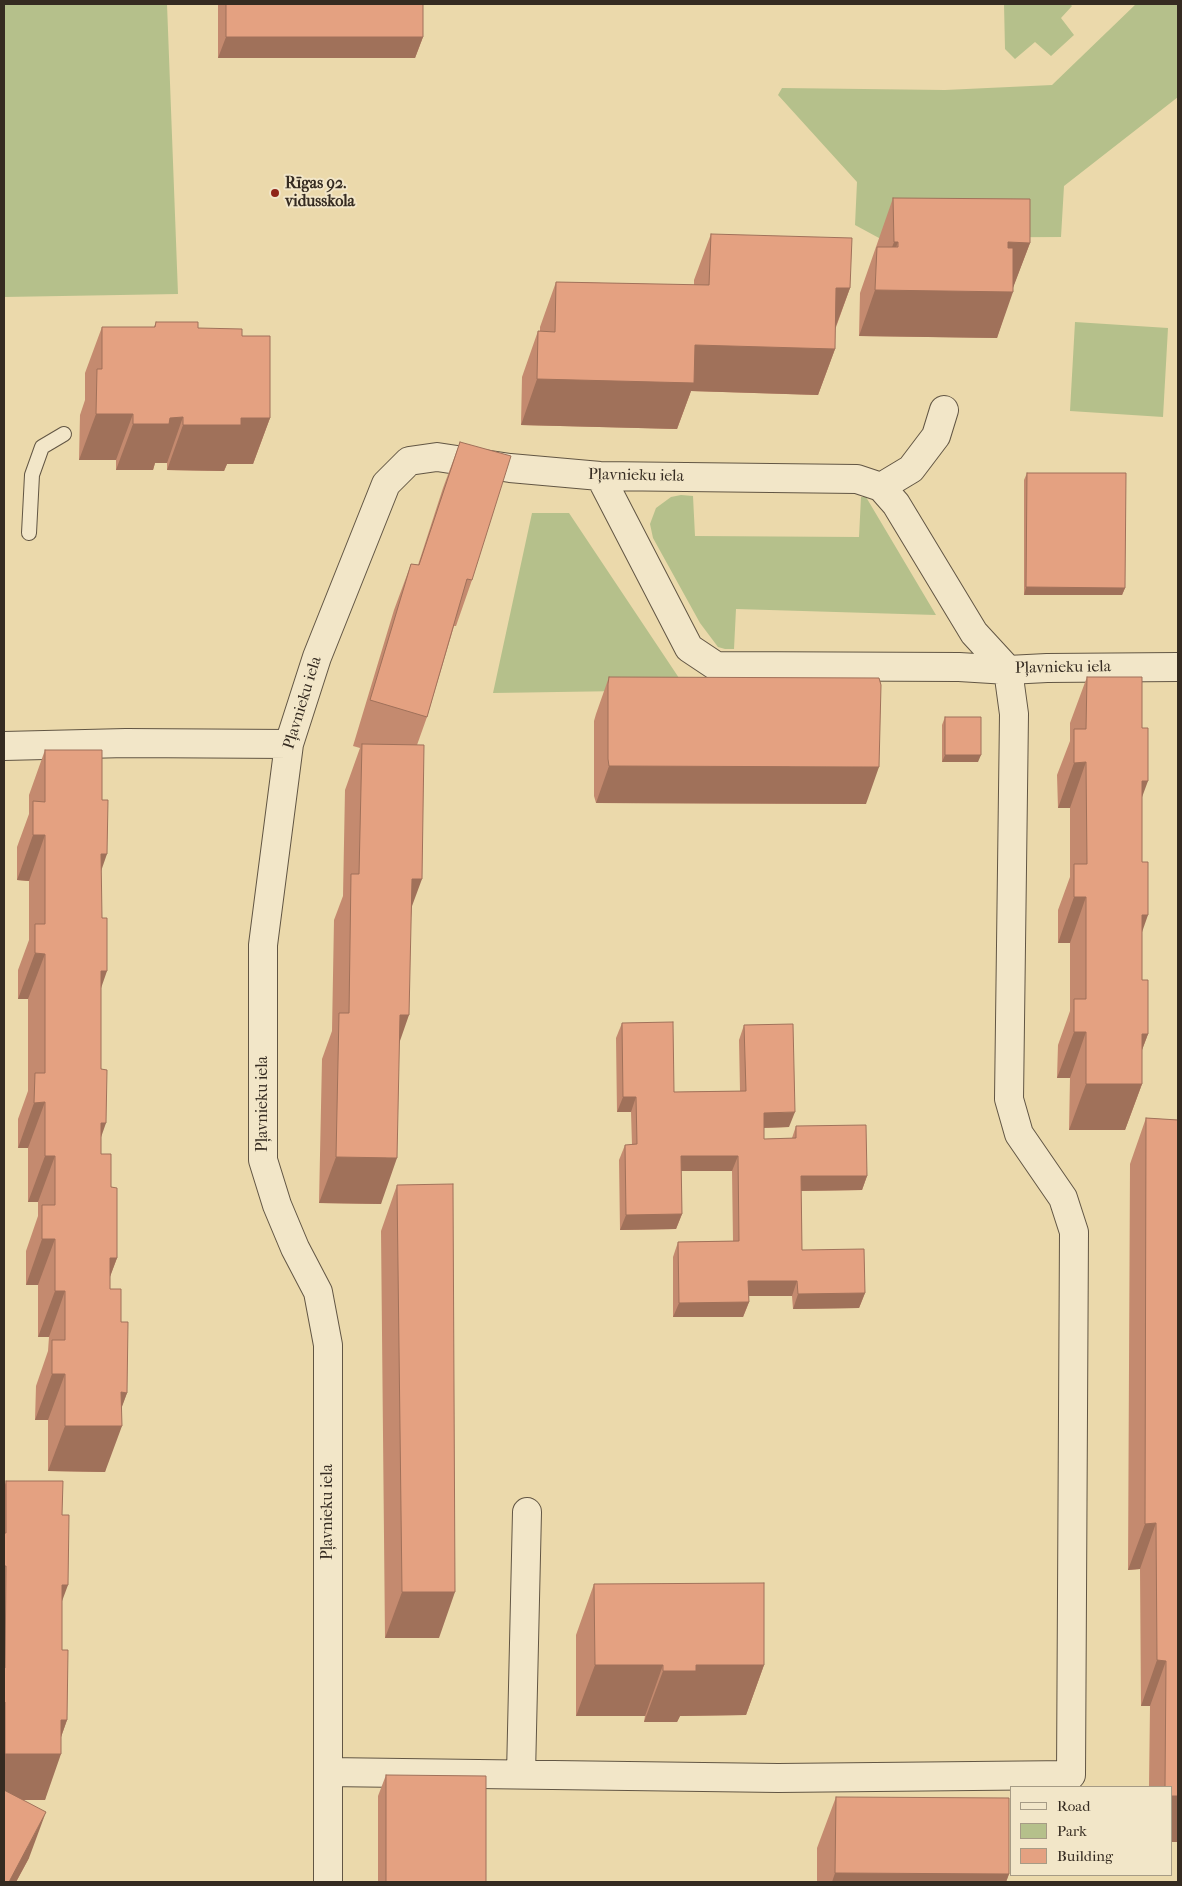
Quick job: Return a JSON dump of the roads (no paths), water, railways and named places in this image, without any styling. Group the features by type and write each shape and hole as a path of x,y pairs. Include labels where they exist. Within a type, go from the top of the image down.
{"street":[{"path":"881,487 912,469 936,436 944,410"},
{"name":"Pļavnieku iela","path":"328,1882 328,1344 318,1292 295,1248 277,1205 263,1160 263,945 289,744 320,648 386,484 409,461 437,457 510,468 600,476 857,479 881,487 896,504 974,633 1008,670 1178,667"},
{"path":"328,1772 778,1778 1071,1774 1074,1232 1064,1198 1019,1134 1009,1100 1014,714 1008,670 716,666 689,648 600,476"},
{"path":"4,746 126,743 289,744"},
{"path":"521,1774 527,1512"}],"lane":[{"path":"29,533 32,475 42,447 64,434"}],"place":[{"name":"Rīgas 92. vidusskola","path":"275,193"}]}
